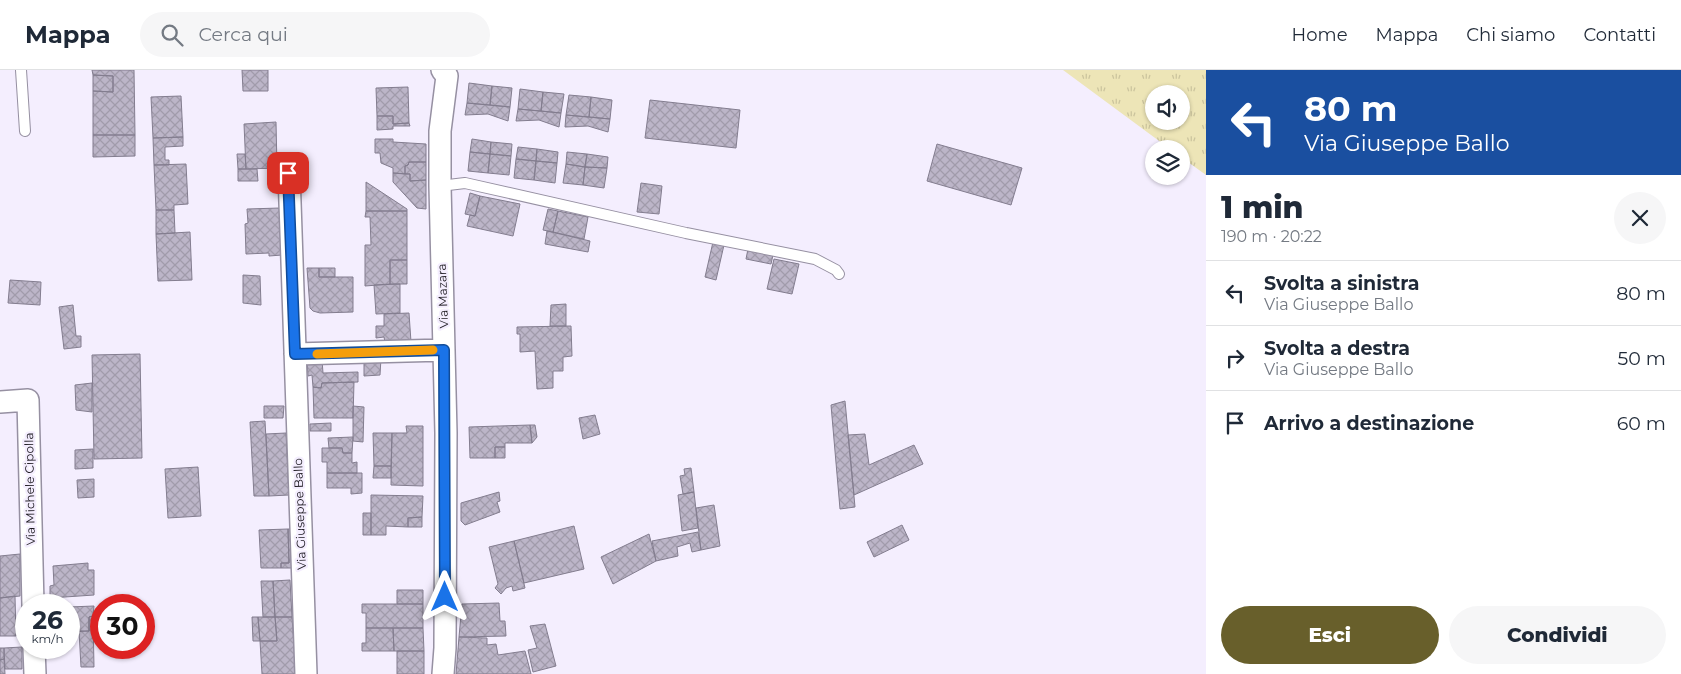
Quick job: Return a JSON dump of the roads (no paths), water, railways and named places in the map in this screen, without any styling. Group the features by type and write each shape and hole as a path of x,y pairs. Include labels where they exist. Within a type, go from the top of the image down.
{"street":[{"name":"Via Mazara","path":"442,674 445,648 445,597 444,350 440,131 445,72"},
{"name":"Via Giuseppe Ballo","path":"288,173 306,674"},
{"path":"295,354 444,350"},
{"name":"Via Michele Cipolla","path":"0,402 28,400 33,594"},
{"path":"34,659 35,674"}],"lane":[{"path":"21,70 24,131"},
{"path":"440,186 465,183 686,233 807,257 816,259 836,270 839,274"}]}
